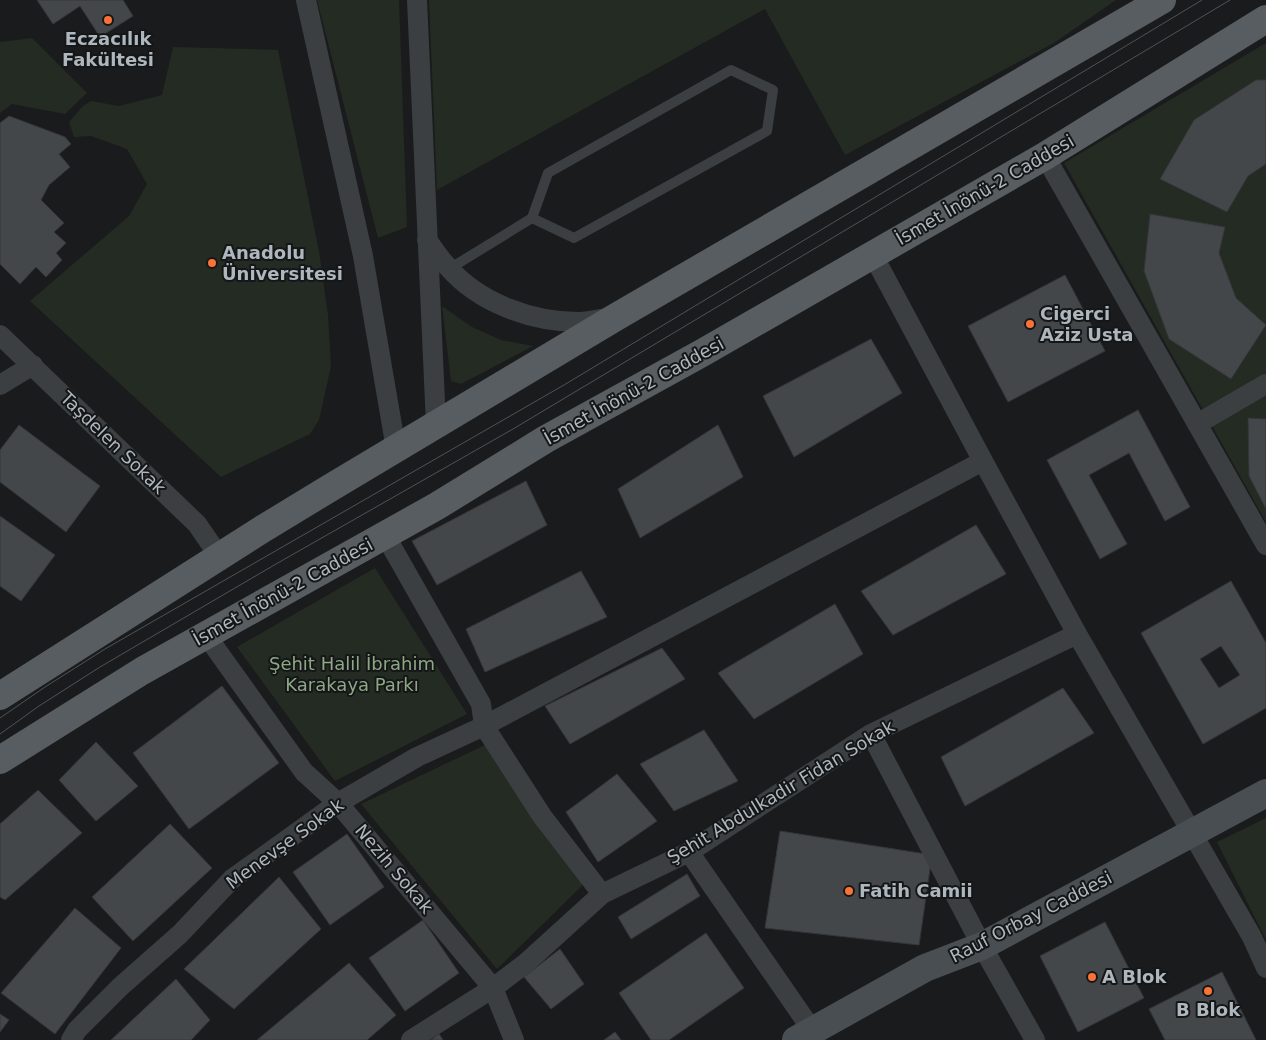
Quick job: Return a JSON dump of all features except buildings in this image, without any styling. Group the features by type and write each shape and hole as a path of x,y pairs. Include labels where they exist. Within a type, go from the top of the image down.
{"main road":[{"path":"0,696 219,556 616,317 1162,0"},
{"name":"İsmet İnönü-2 Caddesi","path":"0,760 142,671 437,506 546,439 702,354 1045,156 1266,20"}],"street":[{"path":"306,0 363,256 396,449"},
{"path":"417,0 436,425"},
{"path":"1045,156 1266,545"},
{"path":"427,240 449,269 476,292 508,309 543,319 580,322 616,317"},
{"path":"873,255 1077,634 1252,937 1266,968"},
{"name":"Taşdelen Sokak","path":"0,335 197,524 219,556"},
{"path":"0,385 33,365"},
{"path":"1197,424 1266,384"},
{"name":"Menevşe Sokak","path":"71,1040 78,1030 120,987 180,934 232,879 338,803 417,757 484,726 983,462"},
{"path":"385,535 482,704 484,726 542,816 602,894"},
{"name":"Şehit Abdulkadir Fidan Sokak","path":"411,1040 493,988 526,963 602,894 689,852 871,734 1077,634"},
{"name":"Nezih Sokak","path":"206,635 304,772 338,803 493,988 514,1040"},
{"path":"871,734 982,946 1036,1040"},
{"name":"Rauf Orbay Caddesi","path":"804,1035 925,968 982,946 1266,793"},
{"path":"689,852 804,1035"}],"lane":[{"path":"449,269 532,218 548,173 731,70 773,90 767,131 574,238 532,218"}],"green space":[{"path":"317,0 399,0 407,227 378,238"},
{"path":"429,0 1116,0 1054,43 845,155 765,9 437,190"},
{"path":"32,38 87,93 65,114 12,104 0,113 0,42"},
{"path":"1266,43 1266,522 1064,163"},
{"path":"173,47 278,50 319,251 328,315 331,366 319,420 310,434 221,477 30,301 129,216 147,184 127,149 91,136 74,137 69,122 83,106 91,101 119,106 162,95"},
{"path":"442,306 472,327 501,340 533,346 461,384 451,381"},
{"name":"Şehit Halil İbrahim Karakaya Parkı","path":"375,568 467,714 335,781 237,647"},
{"path":"485,745 590,878 497,969 361,804"},
{"path":"1266,818 1266,940 1217,842"}],"tram line":[{"path":"0,718 105,649 564,385 1202,0"},
{"path":"0,734 39,706 100,667 513,429 1230,0"}],"place":[{"name":"Eczacılık Fakültesi","path":"108,20"},
{"name":"Anadolu Üniversitesi","path":"212,263"},
{"name":"Cigerci Aziz Usta","path":"1030,324"},
{"name":"Fatih Camii","path":"849,891"},
{"name":"A Blok","path":"1092,977"},
{"name":"B Blok","path":"1208,991"}]}
